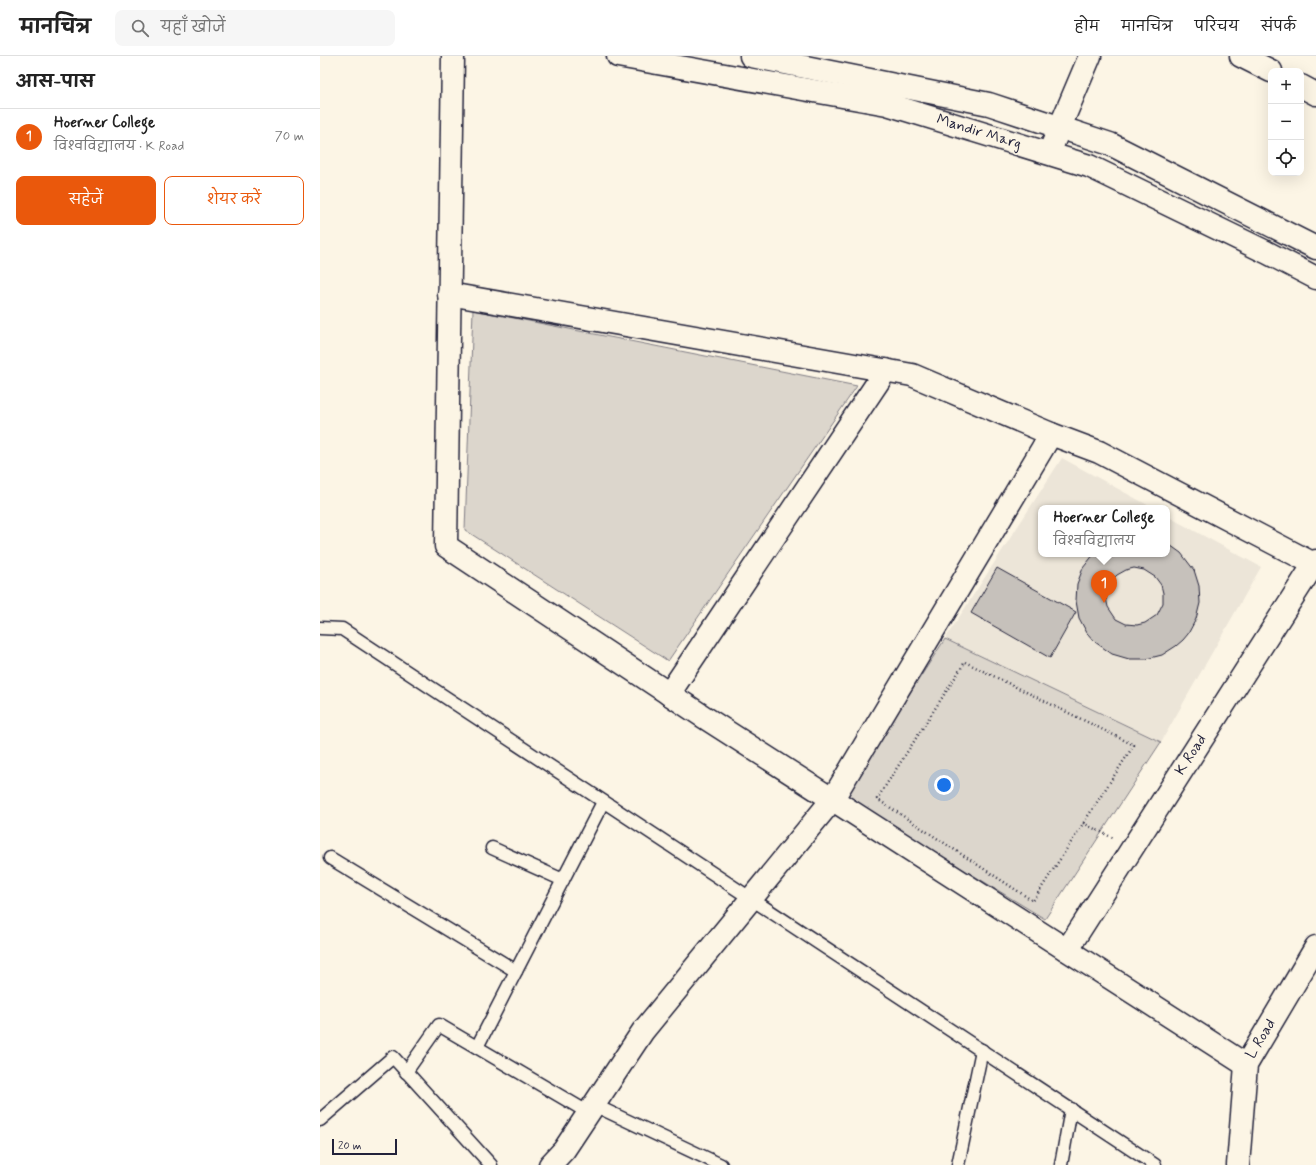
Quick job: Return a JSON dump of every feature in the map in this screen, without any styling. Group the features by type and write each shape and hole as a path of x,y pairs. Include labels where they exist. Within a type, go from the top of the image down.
{"street":[{"path":"453,56 446,546 832,800 1246,1065"},
{"name":"Mandir Marg","path":"618,56 652,59 887,104 1049,153 1089,166 1316,278"},
{"path":"751,56 989,104 1110,144 1316,248"},
{"path":"1049,153 1090,56"},
{"path":"1241,56 1268,70"},
{"path":"1304,88 1316,94"},
{"path":"449,294 912,375 1051,434 1099,452 1315,562"},
{"path":"669,694 886,370"},
{"path":"550,1165 564,1150 642,1031 832,800 1051,434"},
{"name":"K Road","path":"1067,950 1315,562"},
{"name":"L Road","path":"1238,1165 1246,1065 1316,947"}],"lane":[{"path":"320,628 342,629 750,900 982,1050 1154,1165"},
{"path":"477,1047 603,802"},
{"path":"492,848 563,880"},
{"path":"330,858 516,971"},
{"path":"406,1072 438,1025 591,1109 721,1165"},
{"path":"958,1165 982,1050"},
{"path":"320,1120 393,1057 491,1165"},
{"path":"1061,1165 1071,1109"}],"path":[{"path":"965,662 1134,744 1083,823 1033,901 877,799 965,662"},
{"path":"1083,823 1132,848"}],"shaded area":[{"path":"473,310 857,386 668,661 465,530"},
{"path":"1062,458 1148,505 1038,505 1038,557 1170,557 1170,518 1261,567 1161,742 945,639"},
{"path":"945,639 1161,742 1045,919 843,796"}],"building":[{"path":"1170,545 1181,553 1194,570 1199,586 1200,603 1196,619 1188,634 1176,646 1162,655 1146,659 1129,659 1112,654 1095,642 1087,633 1079,618 1076,601 1077,584 1083,568 1092,557 1170,557","holes":["1134,568 1144,570 1155,577 1161,585 1163,593 1163,603 1157,615 1145,623 1137,625 1126,624 1116,619 1108,607 1106,598 1107,590 1112,580 1126,570"]},
{"path":"997,568 1076,612 1050,658 971,613"}],"place":[{"name":"Hoerner College","path":"1104,603"}]}
